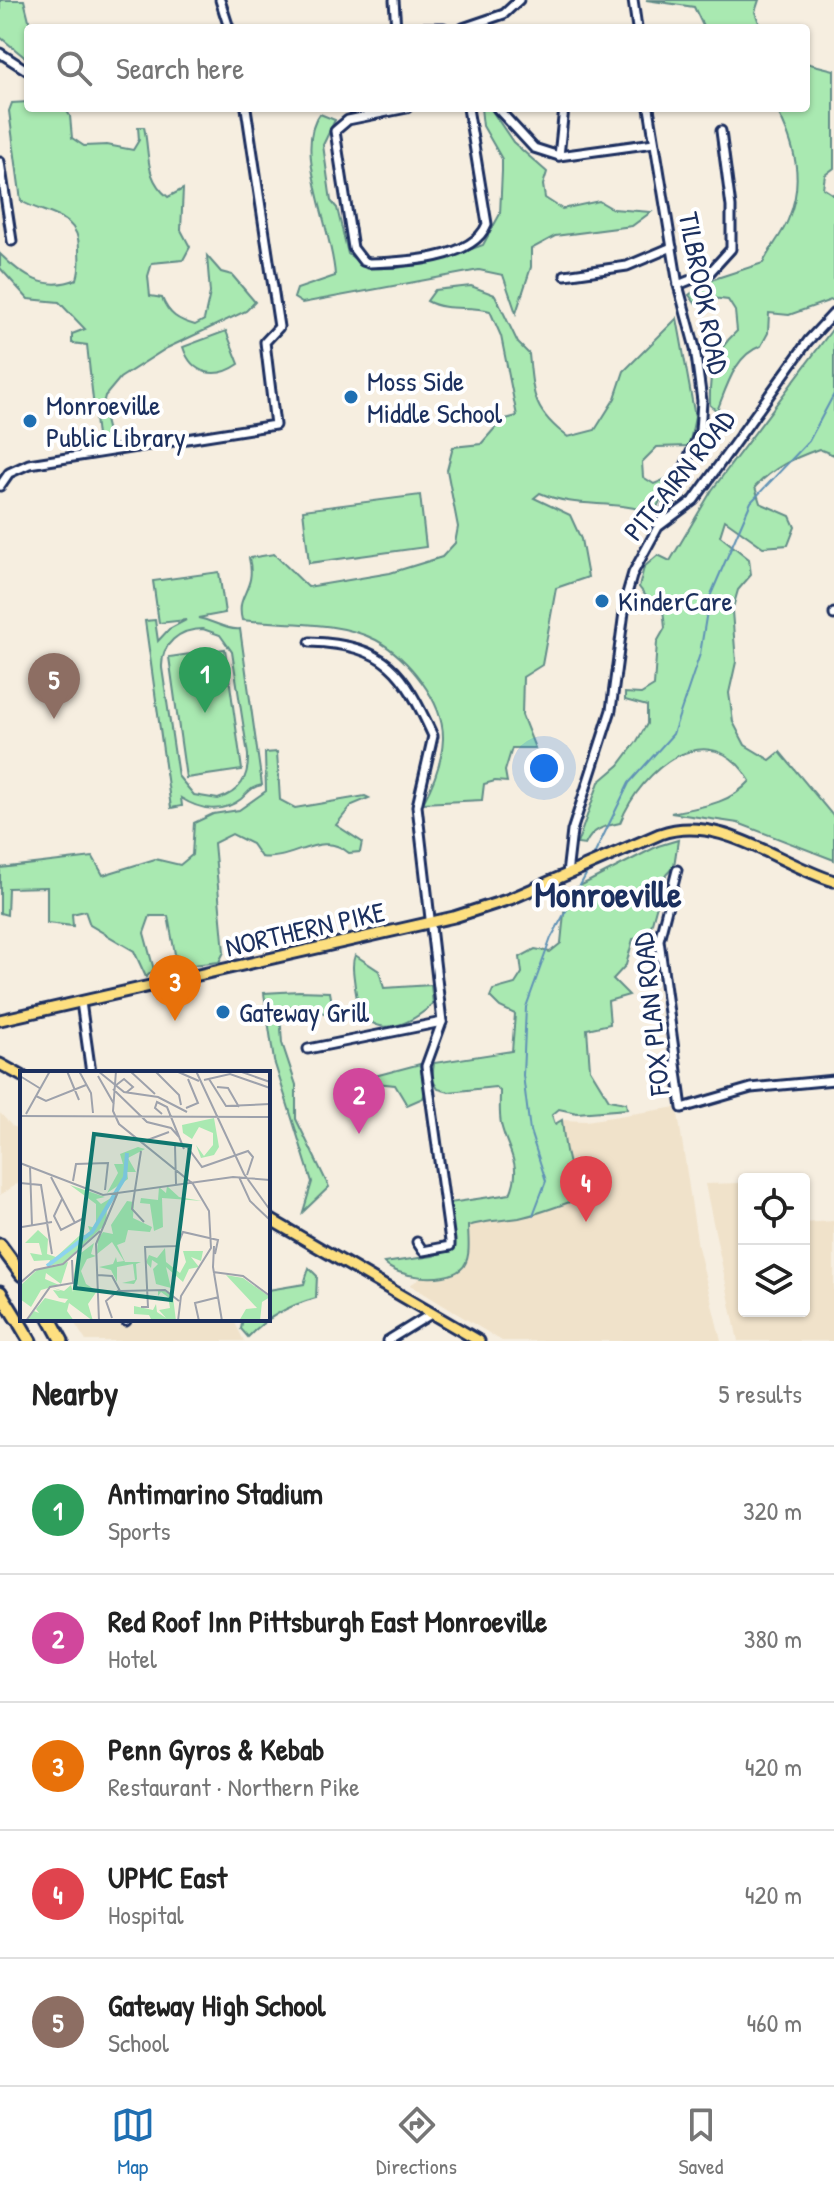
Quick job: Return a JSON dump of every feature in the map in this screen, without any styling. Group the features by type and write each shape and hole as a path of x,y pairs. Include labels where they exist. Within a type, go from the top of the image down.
{"highway":[{"path":"0,1245 20,1272"},
{"path":"0,1292 30,1341"},
{"path":"51,1321 62,1341"}],"main road":[{"name":"NORTHERN PIKE","path":"0,1020 429,923 510,899 660,834 691,827 713,830 834,881"},
{"path":"0,1064 20,1075"},
{"path":"270,1219 479,1341"}],"street":[{"path":"220,0 228,24"},
{"path":"394,0 396,24"},
{"path":"475,24 504,14 519,0"},
{"path":"633,0 636,24"},
{"path":"0,53 24,68"},
{"path":"0,486 9,473 29,464 275,425 265,342 279,327 247,112"},
{"path":"387,112 348,120 335,131 353,248 363,261 369,263 444,253 469,245 484,233 487,224 469,112"},
{"path":"501,112 534,148 559,156 654,143"},
{"path":"559,156 564,112"},
{"name":"TILBROOK ROAD","path":"650,112 678,285 699,372 700,431 658,527"},
{"path":"678,285 710,272 731,249 731,207 721,131"},
{"path":"0,162 12,241"},
{"path":"565,275 627,266 672,247"},
{"name":"PITCAIRN ROAD","path":"567,874 572,831 611,710 626,597 633,573 658,527 694,500 808,341 834,313"},
{"path":"310,642 343,643 377,657 400,673 433,736 417,806 442,1022 426,1066 450,1246 423,1251 417,1242"},
{"name":"FOX PLAN ROAD","path":"677,870 659,940 682,1108 751,1088 834,1080"},
{"path":"81,1002 91,1071"},
{"path":"308,1049 442,1022"},
{"path":"387,1341 431,1314"}],"shaded area":[{"path":"677,1107 698,1247 721,1341 502,1341 410,1285 422,1277 446,1277 467,1258 468,1226 491,1218 515,1219 585,1196 567,1163 562,1120 586,1121"},
{"path":"0,1113 12,1126 20,1129 20,1181 0,1195"},
{"path":"738,1183 738,1317 810,1317 810,1223 834,1221 834,1341 738,1341 705,1184"},
{"path":"73,1321 234,1321 244,1341 86,1341"}],"green space":[{"path":"0,0 24,0 30,24 24,24 24,57 0,37"},
{"path":"646,0 759,0 755,12 760,24 702,24 694,7"},
{"path":"810,64 834,70 834,168 825,175 823,188 834,195 834,299 789,315 769,313 768,333 761,346 738,364 717,411 710,405 710,383 717,356 737,331 735,311 728,300 712,298 695,303 689,295 708,281 763,263 785,226 796,191 796,163 778,112 810,112"},
{"path":"24,102 24,112 68,112 72,138 84,146 107,145 133,150 139,140 138,127 144,127 151,173 160,190 168,197 183,189 181,230 190,247 183,260 152,263 148,276 150,296 162,298 171,313 184,321 195,325 204,320 210,293 207,256 221,272 232,275 255,302 246,311 167,348 120,378 105,396 102,408 109,436 103,440 97,436 87,345 72,343 72,334 85,329 59,302 28,299 0,268 0,254 26,275 45,283 66,283 77,279 79,271 78,237 73,228 59,217 21,201 9,111 12,103"},
{"path":"481,112 493,112 513,142 547,172 543,185 545,198 562,209 599,201 613,209 651,212 632,226 555,236 531,249 531,267 516,313 503,275 479,270 302,303 294,298 297,289 335,276 310,148 313,129 320,114 335,120 323,145 331,201 337,208 348,254 367,268 398,268 452,256 483,245 500,214 502,159 483,126"},
{"path":"471,286 495,295 518,343 529,354 534,391 541,410 568,437 595,430 615,398 624,371 677,318 695,417 689,446 657,447 642,462 643,477 654,484 671,477 654,514 625,506 569,501 540,493 534,498 570,515 581,539 588,577 556,588 542,665 523,677 522,715 535,748 512,748 505,771 507,782 484,784 482,800 423,803 441,756 442,725 430,695 411,669 376,640 344,629 242,620 241,604 250,578 249,558 274,554 308,587 390,573 442,557 455,543 458,527 447,470 453,447 481,444 502,420 517,416 501,336 490,311 442,306 427,301 435,290"},
{"path":"834,327 834,455 819,449 801,456 777,469 755,487 760,503 790,516 795,527 788,545 763,547 725,520 720,536 749,559 751,575 738,590 732,611 736,662 729,693 733,722 745,745 770,760 780,752 834,817 834,860 738,823 671,813 724,800 750,781 734,761 716,751 697,750 678,756 660,768 630,803 620,823 599,829 585,845 577,844 599,782 619,765 647,724 647,706 625,700 625,693 641,694 654,686 657,642 665,628 663,609 649,600 639,587 644,567 658,555 670,561 712,490"},
{"path":"226,331 239,364 214,373 192,364 183,347"},
{"path":"420,495 426,547 309,563 303,510"},
{"path":"219,572 225,613 198,618 240,629 262,785 226,807 203,808 181,798 182,806 171,808 145,621 155,620 158,641 169,629 186,620 159,623 153,581","holes":["203,629 220,635 232,652 248,763 242,783 218,799 194,795 178,776 162,659 168,645 186,632"]},
{"path":"225,649 242,770 186,778 169,657"},
{"path":"277,752 280,800 295,808 365,796 369,798 352,805 336,825 362,842 360,852 349,853 339,846 328,844 284,855 261,857 252,844 232,834 214,843 224,952 219,962 184,966 175,954 168,916 150,916 144,933 154,970 146,977 134,951 90,925 85,911 72,914 73,926 47,923 47,887 8,888 7,915 0,913 0,868 93,857 103,875 155,859 180,865 192,855 194,823 213,814 239,810 266,791 265,753"},
{"path":"678,840 674,866 665,876 650,930 644,937 633,939 626,965 613,979 629,995 608,1001 610,1024 587,1029 590,1069 609,1100 626,1103 627,1109 577,1113 559,1109 552,1115 555,1124 562,1120 571,1169 586,1196 528,1216 468,1226 467,1260 454,1273 421,1277 390,1268 384,1263 433,1256 452,1249 449,1203 510,1194 514,1184 515,1166 500,1120 500,1091 495,1087 449,1092 438,1089 432,1079 434,1063 512,1051 515,1014 500,1007 490,997 493,990 515,984 522,973 520,957 535,949 550,952 561,943 566,893 658,846"},
{"path":"355,955 379,971 384,988 431,985 433,1004 396,1026 374,1024 359,1004 353,971"},
{"path":"330,992 335,1020 316,1008 285,1007 280,1013 282,1043 296,1085 296,1119 329,1187 303,1212 312,1182 274,1061 264,993"},
{"path":"420,1064 425,1093 423,1098 407,1105 395,1085 356,1081"},
{"path":"309,1268 317,1276 316,1298 297,1304 270,1319 270,1290 304,1284"},
{"path":"243,1321 267,1321 248,1337 241,1329"}],"waterway":[{"path":"593,857 629,783 673,734 700,654 709,599 751,502 809,441 834,394"},
{"path":"533,1215 546,1181 530,1131 523,1075 526,1007 551,938 588,871"}],"place":[{"name":"Moss Side Middle School","path":"351,397"},
{"name":"Monroeville Public Library","path":"30,421"},
{"name":"KinderCare","path":"602,601"},
{"name":"Antimarino Stadium","path":"205,713"},
{"name":"Gateway High School","path":"54,719"},
{"name":"Gateway Grill","path":"223,1012"},
{"name":"Penn Gyros & Kebab","path":"175,1021"},
{"name":"Red Roof Inn Pittsburgh East Monroeville","path":"359,1134"},
{"name":"UPMC East","path":"586,1222"}],"district":[{"name":"Monroeville","path":"608,894"}]}
